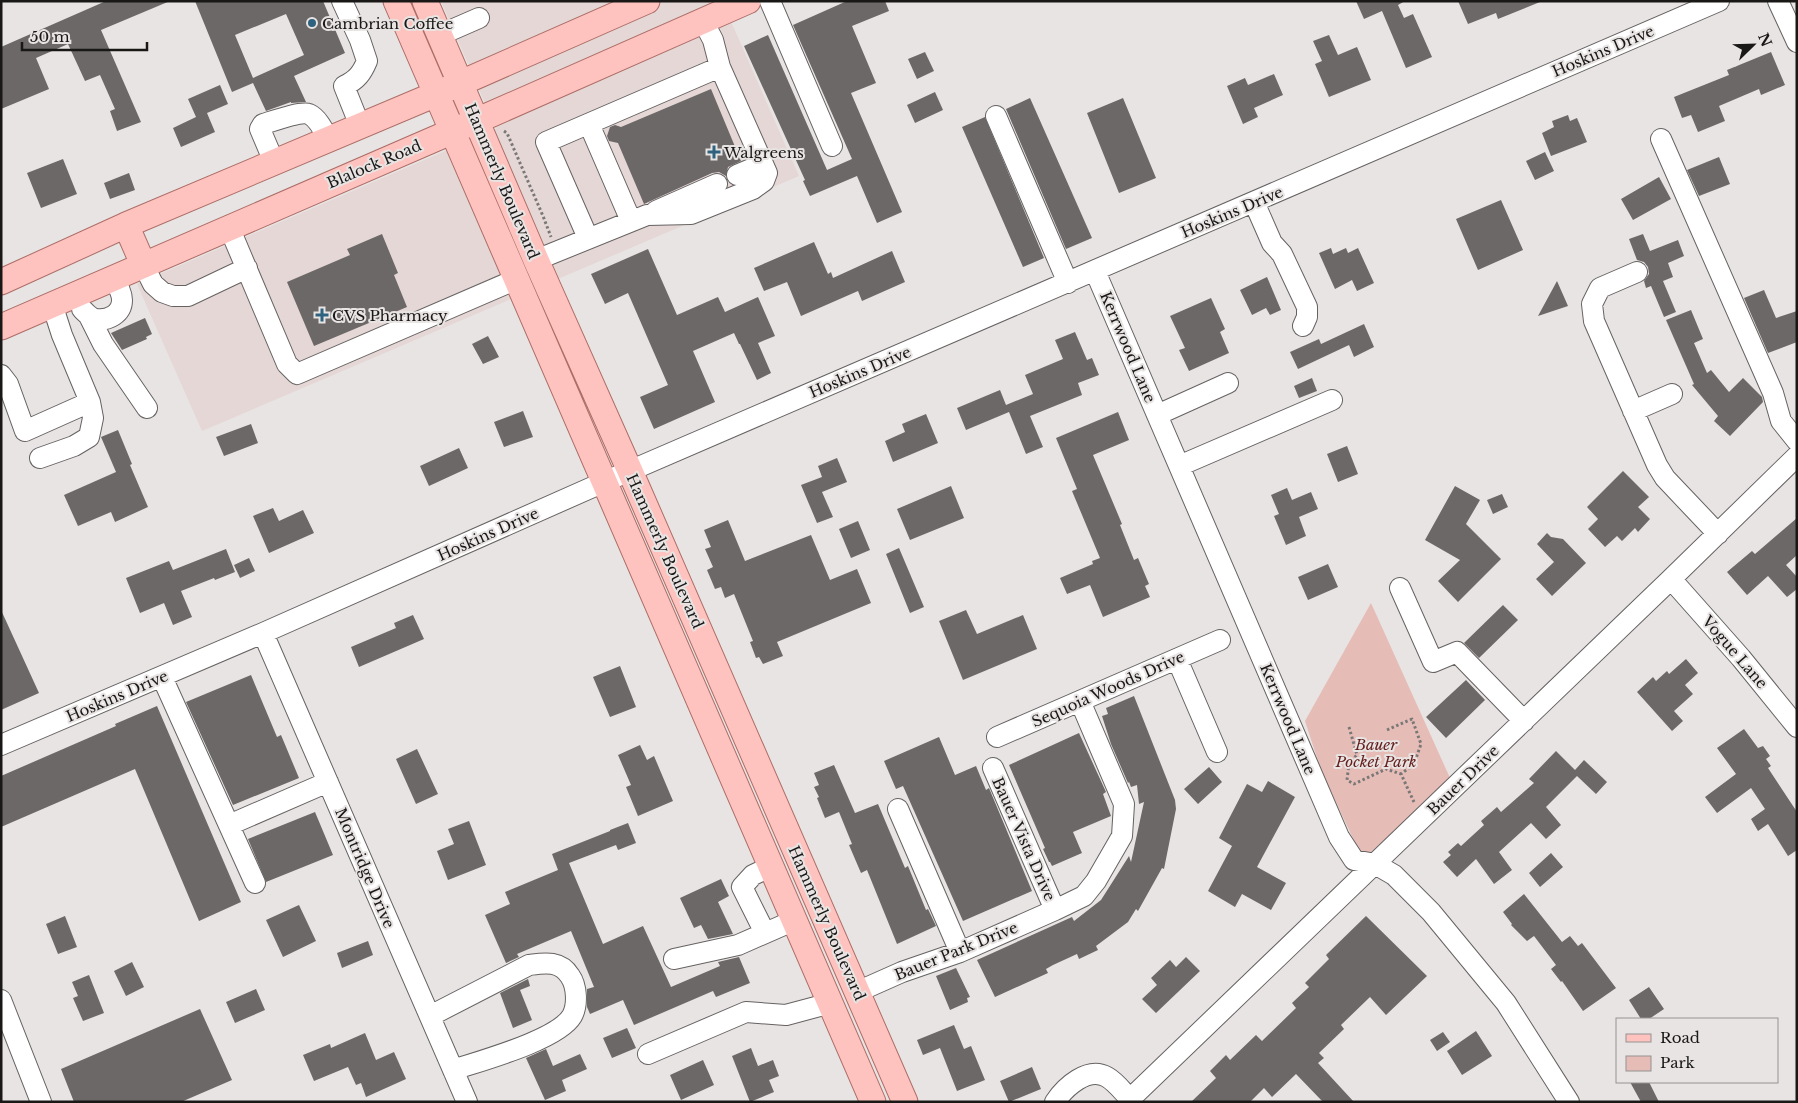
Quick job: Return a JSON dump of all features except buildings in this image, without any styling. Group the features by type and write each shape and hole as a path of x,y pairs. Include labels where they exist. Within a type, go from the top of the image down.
{"main road":[{"name":"Hammerly Boulevard","path":"396,1 874,1102"},
{"name":"Hammerly Boulevard","path":"425,1 536,260 905,1102"},
{"path":"1,282 126,225 436,94 647,1"},
{"name":"Blalock Road","path":"1,327 476,121 701,11 748,1"},
{"path":"126,225 143,264"},
{"path":"738,788 764,778"},
{"path":"831,1003 857,992"}],"street":[{"path":"342,1 360,40 367,61 362,74 344,86 360,126"},
{"path":"770,1 832,146"},
{"name":"Hoskins Drive","path":"1,745 263,633 604,482 1719,1"},
{"path":"1778,1 1797,42"},
{"path":"639,218 691,214 753,189 764,182 767,173 720,67 713,40 701,11"},
{"path":"440,35 479,18"},
{"path":"588,238 546,142 720,67"},
{"path":"274,162 260,130 263,124 303,113 310,114 321,126 328,139"},
{"path":"996,116 1068,283"},
{"path":"589,124 639,218"},
{"path":"1661,139 1770,385 1781,421 1797,441"},
{"path":"738,175 763,164"},
{"path":"536,260 717,184"},
{"path":"1254,202 1272,243 1282,254 1307,307 1303,326"},
{"path":"229,227 287,364 297,374 517,279"},
{"path":"143,264 153,284 162,292 173,296 188,296 247,268"},
{"name":"Kerrwood Lane","path":"1096,271 1339,837 1354,860 1375,864 1394,875 1431,912 1506,1003 1569,1102"},
{"path":"1637,272 1600,288 1592,304 1594,321 1657,465 1665,478 1718,534"},
{"path":"63,300 95,319 113,316 119,312 122,299 113,278"},
{"path":"40,458 74,446 90,437 92,418 90,402 62,335 63,300"},
{"path":"88,316 103,344 147,408"},
{"path":"1,375 8,384 25,431 90,402"},
{"path":"1157,415 1228,383"},
{"path":"1633,411 1672,394"},
{"path":"1179,466 1332,400"},
{"name":"Bauer Drive","path":"1128,1100 1524,721 1797,456"},
{"name":"Vogue Lane","path":"1671,579 1743,660 1797,727"},
{"path":"1400,588 1433,662 1457,652 1524,721"},
{"name":"Montridge Drive","path":"263,633 467,1102"},
{"name":"Sequoia Woods Drive","path":"996,737 1220,640"},
{"path":"1177,659 1217,752"},
{"path":"162,676 255,883"},
{"name":"Bauer Park Drive","path":"857,992 902,972 960,952 1055,910 1084,896 1096,881 1122,836 1124,804 1080,701"},
{"name":"Bauer Vista Drive","path":"993,768 1055,910"},
{"path":"229,825 328,782"},
{"path":"898,809 960,952"},
{"path":"766,934 742,887 753,875 772,866"},
{"path":"674,959 738,946 795,920"},
{"path":"430,1016 529,965 557,964 567,971 573,980 576,995 572,1016 562,1027 535,1042 453,1070"},
{"path":"1,1000 41,1102"},
{"path":"648,1054 746,1012 786,1015 831,1003"},
{"path":"1055,1102 1074,1082 1096,1073 1108,1077 1128,1100"}],"path":[{"path":"1387,730 1412,719 1421,744 1414,764 1400,774"},
{"path":"1349,727 1358,755 1349,763 1347,780 1354,784 1386,769 1400,774 1418,809"}],"shaded area":[{"path":"441,1 722,1 799,176 202,431 137,284 496,129"}],"green space":[{"name":"Bauer Pocket Park","path":"1371,603 1450,778 1371,852 1359,851 1322,773 1305,721"}],"place":[{"name":"Cambrian Coffee","path":"312,23"},
{"name":"Walgreens","path":"714,152"},
{"name":"CVS Pharmacy","path":"322,315"}]}
